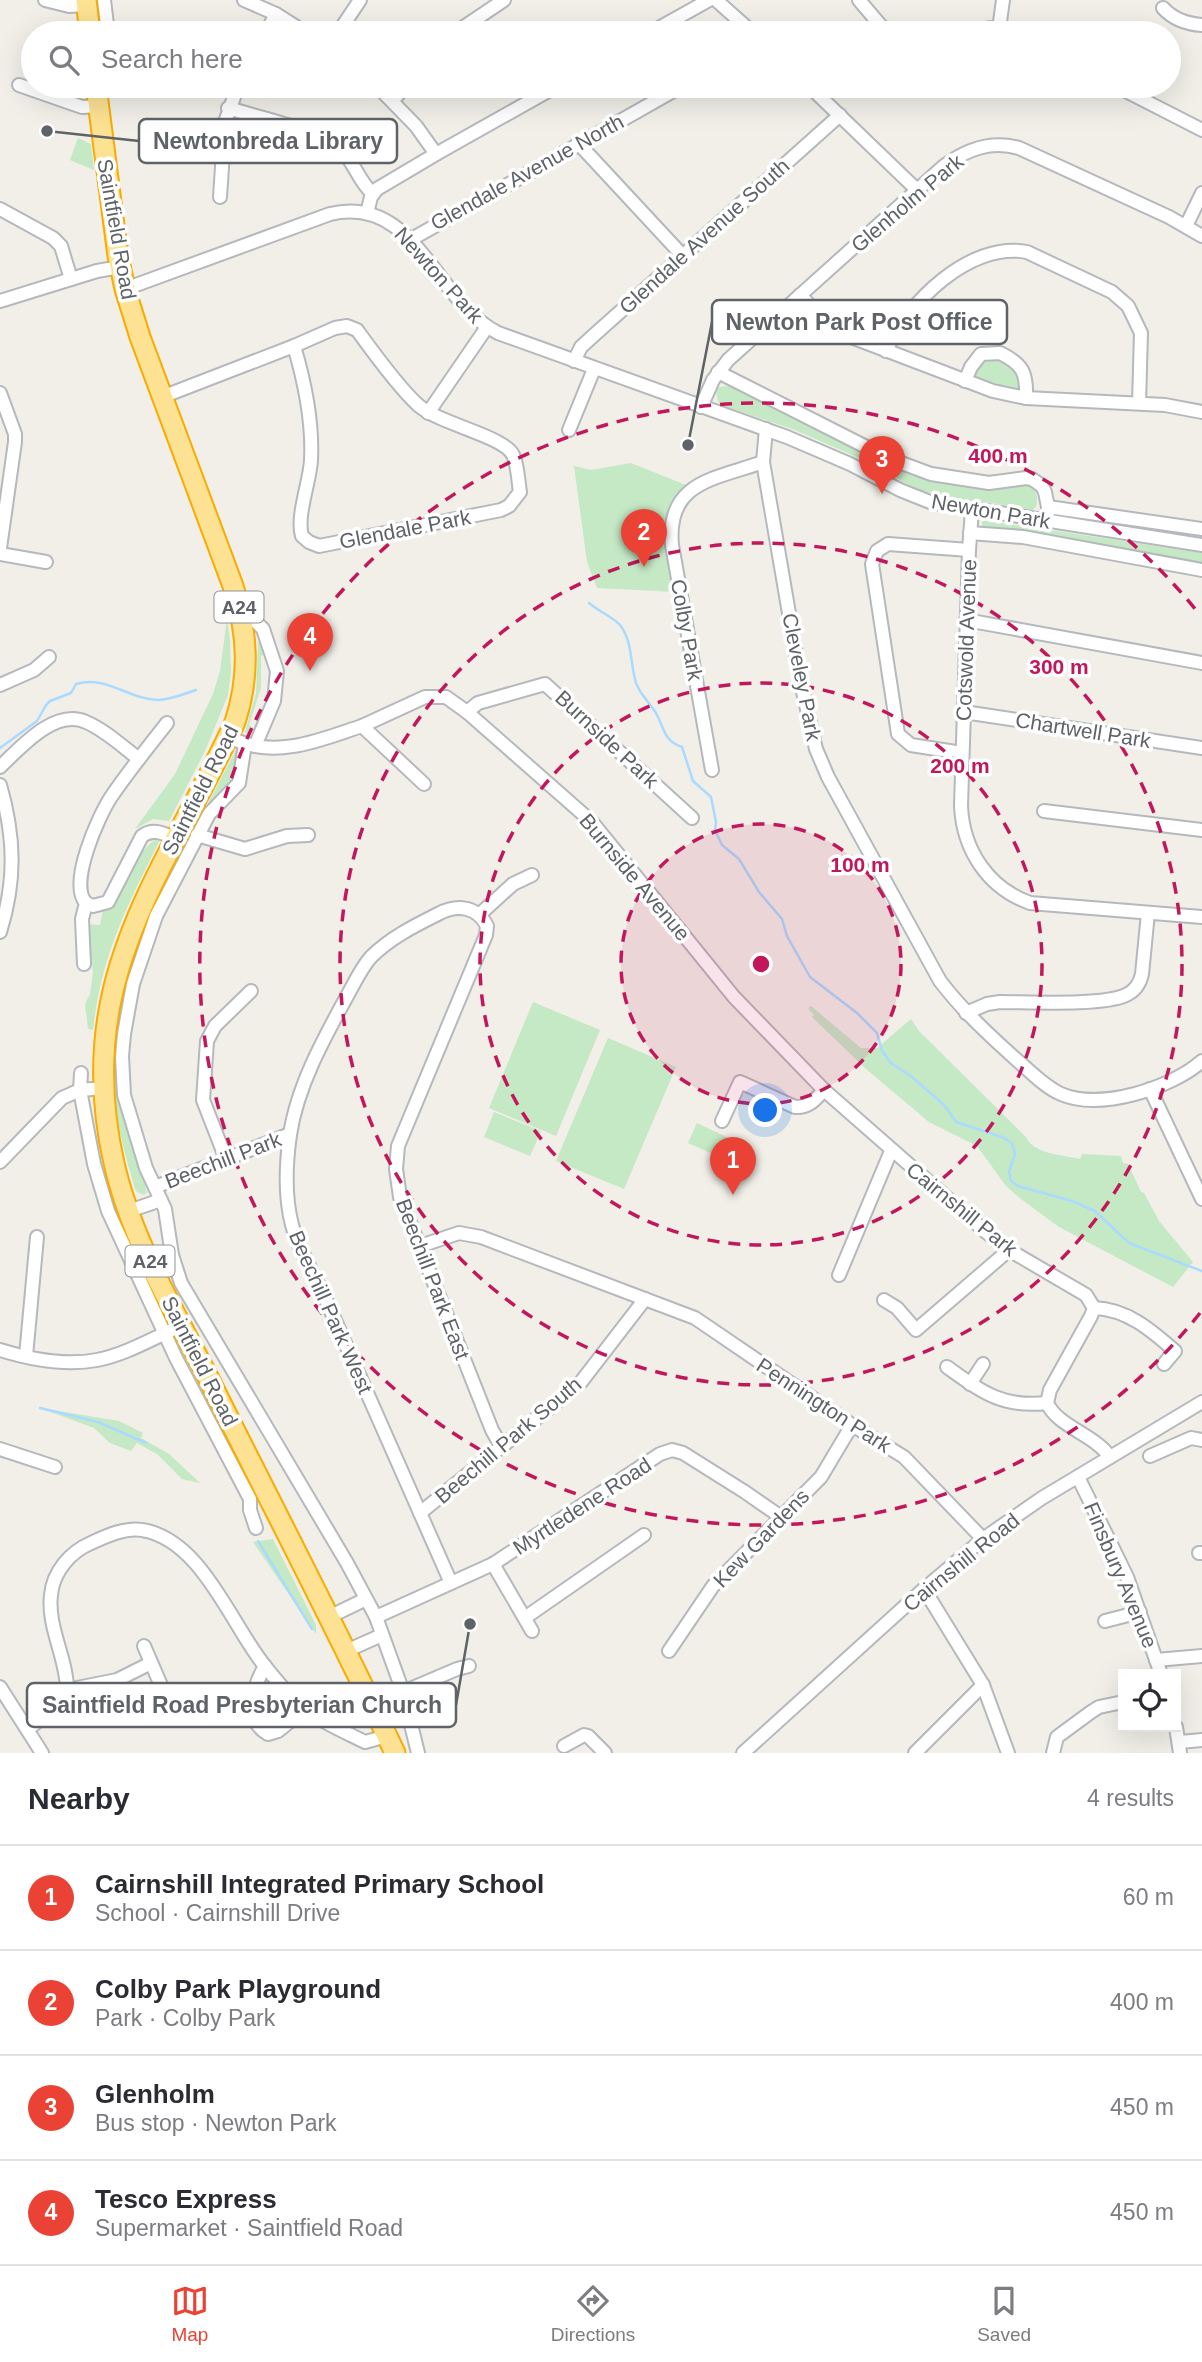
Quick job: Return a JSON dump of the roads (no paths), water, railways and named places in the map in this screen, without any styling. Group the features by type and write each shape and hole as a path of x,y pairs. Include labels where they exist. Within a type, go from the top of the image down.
{"highway":[{"path":"91,21 92,2"},
{"name":"Saintfield Road","path":"98,98 125,289 140,337 239,605 246,658 243,743 175,839 145,901 118,975 106,1041 104,1088 114,1163 129,1212 174,1330 346,1651 391,1744"}],"street":[{"path":"45,0 69,6 92,2 102,21"},
{"path":"244,0 287,21"},
{"path":"346,21 360,0"},
{"path":"473,21 504,0"},
{"path":"671,21 709,0"},
{"path":"716,0 740,21"},
{"path":"859,0 877,21"},
{"path":"1000,21 1003,0"},
{"path":"1163,8 1170,15 1190,24 1202,25"},
{"path":"272,21 276,14"},
{"path":"56,98 82,107 99,106"},
{"path":"220,197 223,136 233,98"},
{"path":"391,98 436,154"},
{"path":"125,289 330,214 354,211 368,213 373,194 381,186 536,98"},
{"name":"Glendale Avenue North","path":"410,240 660,98"},
{"path":"822,98 917,190"},
{"path":"1139,98 1202,130"},
{"path":"228,108 312,134 337,146 351,161 365,187 373,194"},
{"name":"Glendale Avenue South","path":"574,361 581,347 840,115"},
{"path":"578,143 683,256"},
{"name":"Glenholm Park","path":"701,407 708,388 728,360 944,166 965,153 987,145 1007,145 1186,226 1202,236"},
{"path":"1186,226 1202,193"},
{"path":"0,209 53,238 61,246 71,279"},
{"name":"Newton Park","path":"368,213 389,222 410,240 471,315 487,327 594,369 822,451 914,497 972,510 1202,545"},
{"path":"886,351 896,329 910,310 932,289 974,261 998,252 1019,251 1112,292 1129,306 1141,333 1139,403"},
{"path":"0,301 120,267"},
{"path":"800,295 836,329 993,391 1026,398 1165,405 1202,412"},
{"name":"Glendale Park","path":"162,397 335,328 347,326 357,330 417,405 440,420 504,445 512,453 520,492 517,499 501,510 319,546 309,542 302,536 300,528 311,463 311,419 294,346"},
{"path":"428,412 487,327"},
{"path":"965,380 981,354 1000,353 1016,362 1025,373 1026,398"},
{"path":"569,430 594,369"},
{"path":"718,372 899,463 931,474 975,482 1032,479 1041,486 1048,507 1047,521"},
{"path":"0,393 15,434 0,548"},
{"name":"Cleveley Park","path":"766,429 763,462 801,683 816,749 828,777 934,971 966,1013 1039,1080 1059,1094 1084,1100 1150,1089 1183,1076 1202,1061"},
{"name":"Colby Park","path":"712,770 672,545 671,523 681,499 696,485 763,462"},
{"path":"1048,507 1202,529"},
{"name":"Cotswold Avenue","path":"972,510 961,806 963,829 979,864 995,883 1030,903 1202,917"},
{"path":"970,533 1023,537 1202,570"},
{"path":"962,753 911,746 898,734 872,564 877,551 888,544 969,550"},
{"path":"0,554 46,562"},
{"name":"Saintfield Road","path":"239,605 267,636 277,671 277,691 243,743 239,783 209,814 166,893 149,934 133,984 124,1034 124,1095 141,1155 167,1217 172,1255 187,1294 347,1563 376,1617 403,1692 418,1753"},
{"path":"966,620 1202,663"},
{"path":"245,635 267,636"},
{"path":"0,685 34,670 49,657"},
{"name":"Burnside Park","path":"467,712 478,703 545,684 692,818"},
{"path":"243,743 278,748 295,747 362,726 425,697 446,697 467,712"},
{"name":"Burnside Avenue","path":"467,712 592,822 731,993"},
{"name":"Chartwell Park","path":"964,712 1202,748"},
{"path":"0,767 49,726 71,718 95,726 139,759"},
{"path":"167,723 105,809 86,855 80,878 80,894 86,903 93,906 108,902 142,836 148,832 157,832 175,839"},
{"path":"362,726 424,784"},
{"path":"0,785 13,842 9,895 0,932"},
{"path":"1044,811 1202,830"},
{"path":"197,835 245,849 287,836 308,835"},
{"path":"479,915 513,884 532,875"},
{"path":"84,964 82,919 86,903"},
{"name":"Beechill Park West","path":"451,1583 323,1293 301,1250 291,1223 288,1180 290,1134 308,1074 336,1017 369,960 387,943 444,911 463,907 470,908 479,915"},
{"path":"966,1013 1000,1002 1086,1001 1126,995 1140,983 1148,913"},
{"name":"Beechill Park East","path":"479,915 487,926 486,935 403,1134 396,1157 400,1197 492,1430 501,1446"},
{"path":"226,1159 202,1100 207,1041 215,1026 250,990"},
{"name":"Cairnshill Park","path":"731,993 824,1090 891,1151 1009,1250 1086,1295 1094,1308"},
{"name":"Saintfield Road","path":"81,1073 80,1090 94,1164 104,1199 124,1248 174,1330 250,1499 250,1510 256,1528"},
{"path":"722,1121 742,1077 795,1107 803,1108 809,1105 824,1090"},
{"path":"0,1162 62,1098 80,1090 104,1088"},
{"path":"1150,1089 1202,1199"},
{"name":"Beechill Park","path":"155,1187 290,1134"},
{"path":"839,1275 891,1151"},
{"path":"129,1212 161,1200"},
{"name":"Pennington Park","path":"420,1246 459,1233 470,1234 695,1318 852,1425 904,1457 983,1539"},
{"path":"26,1356 37,1237"},
{"path":"916,1330 1009,1250"},
{"name":"Beechill Park South","path":"420,1513 581,1382 645,1299"},
{"path":"884,1300 897,1308 924,1342"},
{"path":"1110,1457 1100,1444 1057,1417 1047,1403 1050,1390 1094,1308 1118,1311 1178,1348 1164,1364"},
{"path":"0,1350 64,1362 93,1361 174,1330"},
{"path":"970,1384 983,1364"},
{"path":"947,1367 993,1398 1025,1404 1047,1403"},
{"name":"Cairnshill Road","path":"743,1753 983,1539 1078,1477 1202,1402"},
{"name":"Kew Gardens","path":"669,1651 713,1586 821,1477 852,1425"},
{"path":"1150,1456 1191,1438 1202,1440"},
{"path":"0,1449 55,1466"},
{"name":"Myrtledene Road","path":"376,1617 493,1564 660,1454 673,1450 745,1492 781,1517"},
{"name":"Finsbury Avenue","path":"1078,1477 1115,1552 1140,1612 1159,1669"},
{"path":"67,1690 50,1606 53,1583 65,1562 86,1545 102,1538 144,1530 166,1539 191,1557 265,1666 305,1709 363,1747 369,1741 391,1744"},
{"path":"526,1617 644,1535"},
{"path":"493,1564 532,1631"},
{"path":"924,1589 983,1685 1008,1753"},
{"path":"328,1617 366,1599"},
{"path":"1105,1621 1140,1612"},
{"path":"346,1651 382,1634"},
{"path":"144,1646 163,1690"},
{"path":"1156,1660 1202,1656"},
{"path":"28,1729 53,1710 67,1690 117,1680 151,1663"},
{"path":"265,1666 253,1691 252,1705 253,1716 262,1731 268,1734 278,1731 305,1709"},
{"path":"403,1692 469,1666"},
{"path":"915,1753 983,1685"},
{"path":"0,1687 42,1753"},
{"path":"1053,1753 1057,1737 1099,1707 1118,1703"},
{"path":"564,1746 584,1735 605,1753"},
{"path":"1180,1747 1202,1740"}],"waterway":[{"path":"589,603 620,625 629,646 638,687 667,736 682,747 693,781 711,797 715,830 722,845 739,859 759,892 782,919 787,936 810,977 857,1013 877,1033 882,1051 891,1063 912,1077 945,1106 956,1122 1002,1137 1012,1143 1015,1154 1009,1172 1011,1181 1018,1186 1072,1201 1095,1211 1129,1243 1202,1271"},
{"path":"0,748 37,721 50,701 71,693 76,684 97,683 158,700 196,690"},
{"path":"40,1408 98,1422 146,1443"},
{"path":"258,1541 312,1629"}],"place":[{"name":"Newtonbreda Library","path":"47,131"},
{"name":"Newton Park Post Office","path":"688,445"},
{"name":"Glenholm","path":"882,494"},
{"name":"Colby Park Playground","path":"644,567"},
{"name":"Tesco Express","path":"310,671"},
{"name":"Cairnshill Integrated Primary School","path":"733,1195"},
{"name":"Saintfield Road Presbyterian Church","path":"470,1624"}]}
